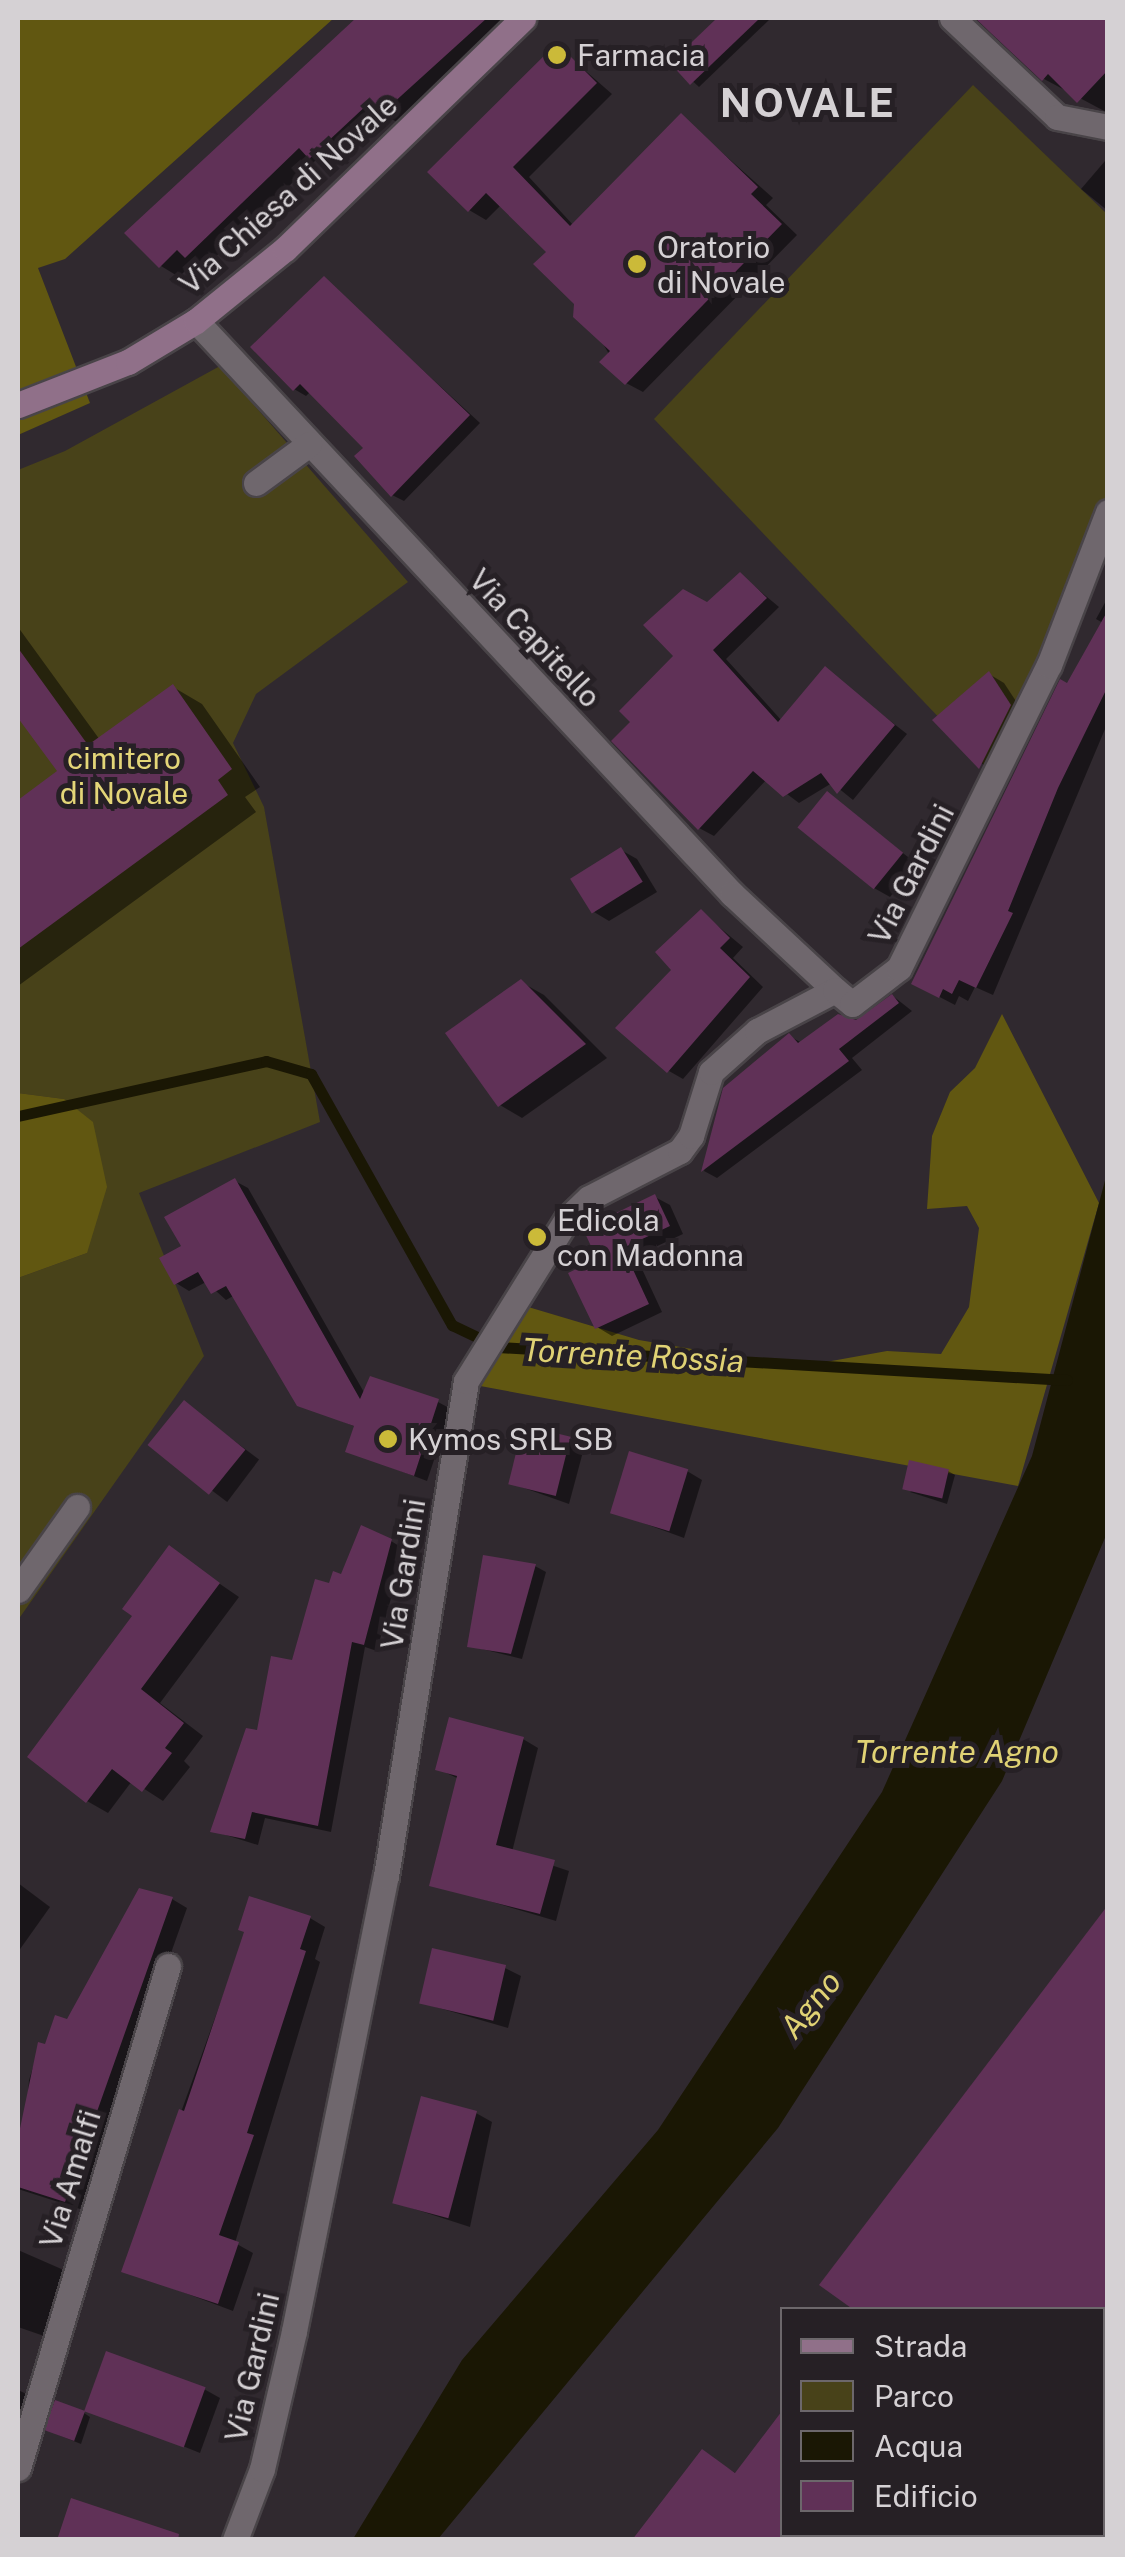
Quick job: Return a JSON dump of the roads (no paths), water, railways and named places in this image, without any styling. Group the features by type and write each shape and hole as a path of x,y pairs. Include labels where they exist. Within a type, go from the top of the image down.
{"main road":[{"name":"Via Chiesa di Novale","path":"18,406 128,362 196,322 285,248 522,18"}],"street":[{"path":"952,18 1057,117 1108,127"},
{"name":"Via Capitello","path":"196,322 732,894 835,990"},
{"path":"256,483 309,444"},
{"name":"Via Gardini","path":"234,2540 262,2469 378,1916 466,1381 504,1310 590,1198 680,1151 691,1136 710,1072 757,1031 835,990 852,1004 899,968 1050,665 1108,512"},
{"path":"18,1590 77,1507"},
{"name":"Via Amalfi","path":"18,2468 168,1966"}],"water":[{"name":"Torrente Agno","path":"1107,1173 1107,1533 1002,1781 778,2128 438,2539 353,2539 462,2360 658,2130 882,1792 1032,1456"}],"waterway":[{"name":"Torrente Rossia","path":"18,1116 266,1061 311,1074 452,1325 498,1347 1067,1380"}],"place":[{"name":"Farmacia","path":"557,55"},
{"name":"Oratorio di Novale","path":"637,264"},
{"name":"Edicola con Madonna","path":"537,1237"},
{"name":"Kymos SRL SB","path":"388,1439"}],"district":[{"name":"NOVALE","path":"808,103"}],"park label":[{"name":"cimitero di Novale","path":"124,775"}],"water label":[{"name":"Agno","path":"811,2005"}]}
